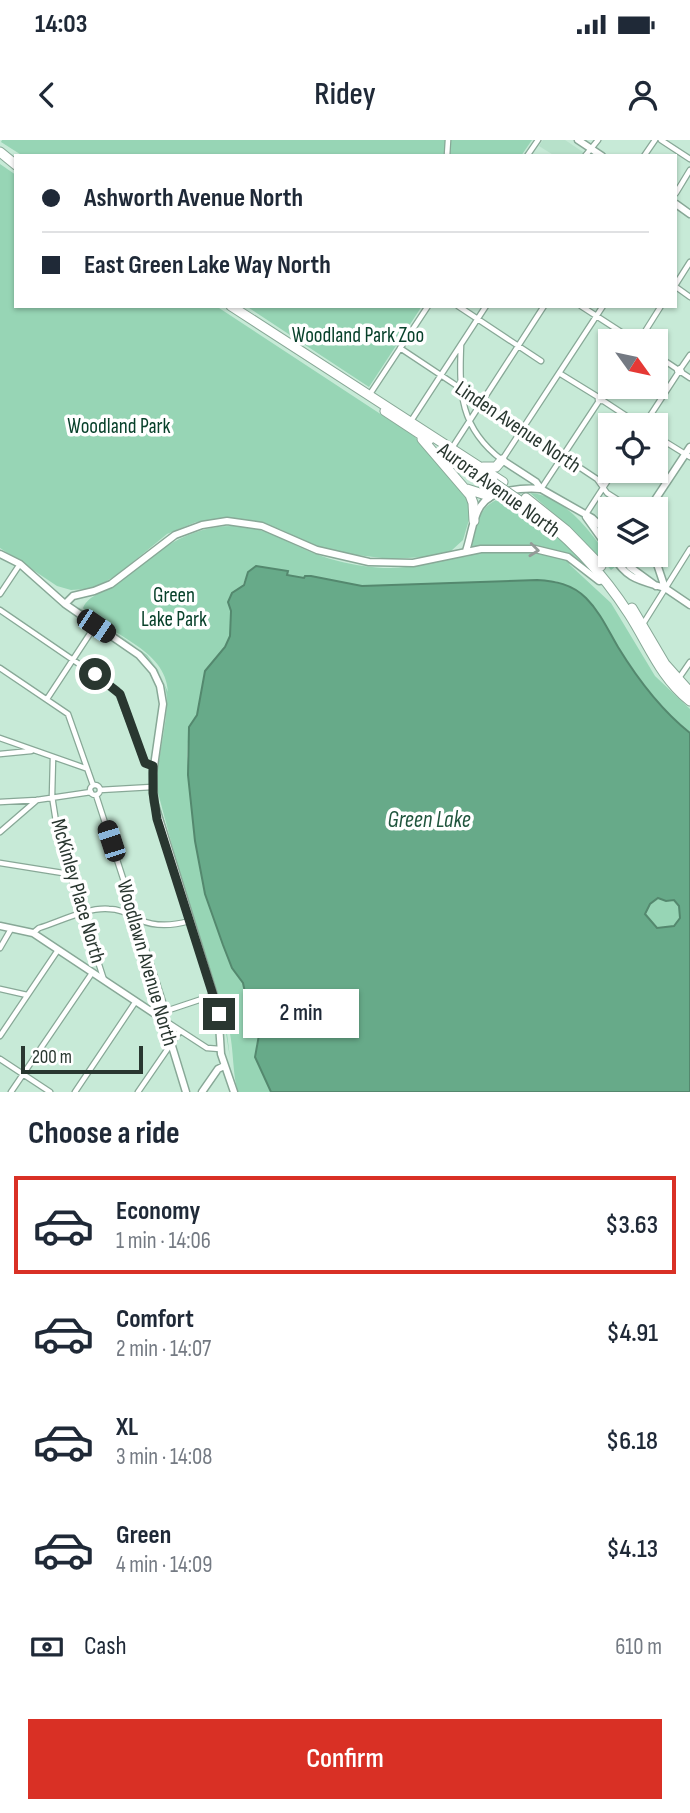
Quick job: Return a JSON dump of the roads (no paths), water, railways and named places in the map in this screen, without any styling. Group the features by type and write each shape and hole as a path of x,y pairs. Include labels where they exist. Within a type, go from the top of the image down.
{"highway":[{"path":"0,152 14,163"},
{"name":"Aurora Avenue North","path":"234,308 370,394 552,518 592,555 643,624 662,659 690,692"},
{"name":"Aurora Avenue North","path":"333,373 349,387 481,467 498,482"},
{"path":"412,425 466,488 473,500 474,521"},
{"path":"481,467 494,468 502,460"},
{"path":"466,488 489,496"},
{"name":"Aurora Avenue North","path":"521,498 563,535 604,580 630,615 663,673 690,701"}],"main road":[{"path":"578,140 599,154"},
{"path":"658,497 688,456 690,447"},
{"path":"502,460 598,526"},
{"path":"466,551 479,506 489,496 522,489 541,489"},
{"path":"584,516 597,530"},
{"path":"65,604 73,596 108,586 175,534 212,522 234,521 256,525 317,550 369,562 403,564 481,549 535,549 568,557 599,581 604,580"},
{"path":"449,555 471,536"},
{"path":"0,554 15,565 20,565 65,604 143,658 159,682 163,704 152,787 157,819 214,995 220,1019 220,1049 234,1092"},
{"path":"620,567 622,571 631,573 650,586 665,588 690,605"},
{"path":"628,567 631,573"},
{"path":"658,567 665,588"},
{"path":"0,926 33,933 164,1020"},
{"name":"Woodlawn Avenue North","path":"164,1020 186,1092"},
{"path":"202,1092 218,1069 224,1066"}],"street":[{"path":"587,154 598,140"},
{"path":"661,140 690,159"},
{"path":"677,191 690,170"},
{"path":"677,284 690,262"},
{"path":"370,394 427,308"},
{"path":"461,308 541,361"},
{"path":"412,425 485,308"},
{"path":"452,448 543,308"},
{"path":"584,308 617,329"},
{"path":"461,345 459,387 470,421 481,440 502,460 602,308"},
{"path":"645,329 660,308"},
{"name":"Linden Avenue North","path":"400,348 597,479 613,497"},
{"path":"650,413 690,355"},
{"path":"668,363 690,378"},
{"path":"559,373 598,398"},
{"path":"541,489 600,399 623,413"},
{"path":"668,444 688,456"},
{"path":"584,516 606,483"},
{"path":"643,624 690,550"},
{"path":"0,594 15,565"},
{"path":"0,610 74,659 120,694 145,763 153,766"},
{"path":"47,699 96,626"},
{"path":"678,680 690,662"},
{"path":"0,668 69,716 93,785 93,793"},
{"path":"0,738 86,768"},
{"path":"0,754 33,751"},
{"name":"McKinley Place North","path":"53,758 52,796 59,841 105,981"},
{"path":"93,785 98,785 100,790"},
{"path":"0,802 37,800 100,790 152,787"},
{"name":"Woodlawn Avenue North","path":"93,793 166,1011 164,1020"},
{"path":"0,832 37,800"},
{"path":"0,863 69,874"},
{"path":"33,933 39,928 83,914 109,909 164,926 189,920"},
{"path":"0,948 11,928"},
{"path":"0,1036 58,950"},
{"path":"12,1092 92,973"},
{"path":"0,989 27,995"},
{"path":"166,1011 214,995"},
{"path":"75,1092 136,1002"},
{"path":"164,1020 207,1048 220,1049"},
{"path":"138,1092 180,1031"},
{"path":"0,1059 50,1092"}],"water":[{"name":"Green Lake","path":"256,566 288,571 287,575 304,578 311,576 362,586 544,580 569,586 591,603 641,682 659,704 690,733 690,1092 271,1092 255,1057 259,1035 257,1024 247,1002 243,983 232,968 205,894 195,841 188,775 189,727 197,715 205,671 225,647 230,636 231,611 228,602 232,593 244,585 248,572","holes":["658,898 674,900 679,906 680,918 674,926 657,928 645,914 650,904"]}],"park label":[{"name":"Woodland Park Zoo","path":"358,335"},
{"name":"Woodland Park","path":"119,426"},
{"name":"Green Lake Park","path":"174,607"}]}
